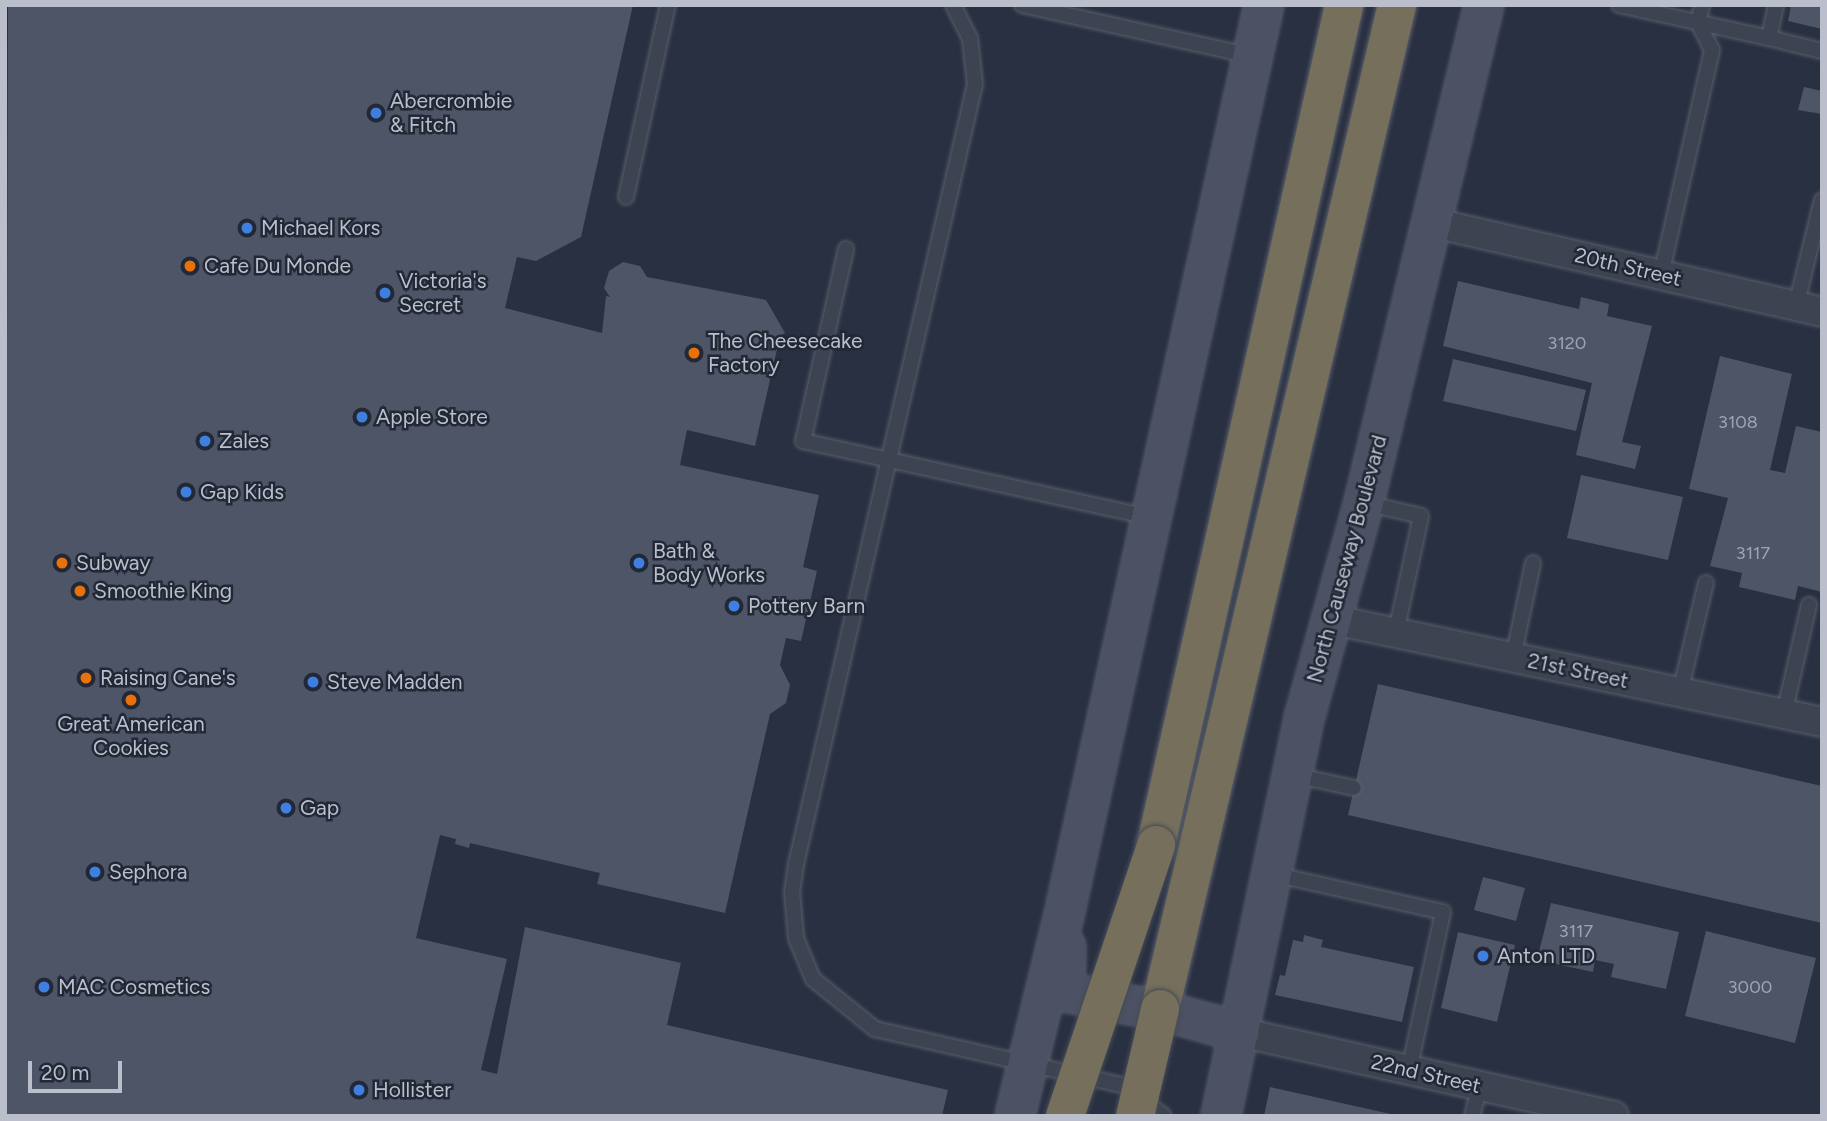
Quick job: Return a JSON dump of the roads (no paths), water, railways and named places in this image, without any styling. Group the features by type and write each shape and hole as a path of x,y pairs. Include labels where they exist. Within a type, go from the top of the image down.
{"highway":[{"path":"1087,1116 1156,845 1227,538 1344,5"},
{"path":"1135,1116 1397,5"},
{"path":"1065,1116 1156,845"},
{"path":"1160,1009 1164,1116"}],"street":[{"path":"1015,1116 1066,906 1149,517 1264,5"},
{"name":"North Causeway Boulevard","path":"1221,1116 1305,715 1334,620 1364,502 1434,223 1484,5"},
{"name":"20th Street","path":"1434,223 1809,309"},
{"name":"21st Street","path":"1334,620 1822,722"},
{"path":"1066,906 1065,992 1171,1013 1239,1032"},
{"name":"22nd Street","path":"1239,1032 1480,1086 1537,1107 1614,1116"}],"lane":[{"path":"626,197 668,5"},
{"path":"953,5 970,39 975,84 796,864 792,891 796,938 813,979 875,1029 1125,1086 1164,1116"},
{"path":"1022,5 1252,56"},
{"path":"1619,5 1822,51"},
{"path":"1661,275 1712,50 1698,23 1702,5"},
{"path":"1769,38 1776,5"},
{"path":"1809,309 1822,200"},
{"path":"846,249 803,441 1149,517"},
{"path":"1364,502 1421,516 1396,633"},
{"path":"1513,657 1533,563"},
{"path":"1680,692 1706,583"},
{"path":"1784,714 1810,605"},
{"path":"1293,775 1354,788"},
{"path":"1272,874 1443,912 1409,1070"},
{"path":"1472,1116 1480,1086"}],"place":[{"name":"Abercrombie & Fitch","path":"376,113"},
{"name":"Michael Kors","path":"247,228"},
{"name":"Cafe Du Monde","path":"190,266"},
{"name":"Victoria's Secret","path":"385,293"},
{"name":"The Cheesecake Factory","path":"694,353"},
{"name":"Apple Store","path":"362,417"},
{"name":"Zales","path":"205,441"},
{"name":"Gap Kids","path":"186,492"},
{"name":"Subway","path":"62,563"},
{"name":"Bath & Body Works","path":"639,563"},
{"name":"Smoothie King","path":"80,591"},
{"name":"Pottery Barn","path":"734,606"},
{"name":"Raising Cane's","path":"86,678"},
{"name":"Steve Madden","path":"313,682"},
{"name":"Great American Cookies","path":"131,700"},
{"name":"Gap","path":"286,808"},
{"name":"Sephora","path":"95,872"},
{"name":"Anton LTD","path":"1483,956"},
{"name":"MAC Cosmetics","path":"44,987"},
{"name":"Hollister","path":"359,1090"}]}
